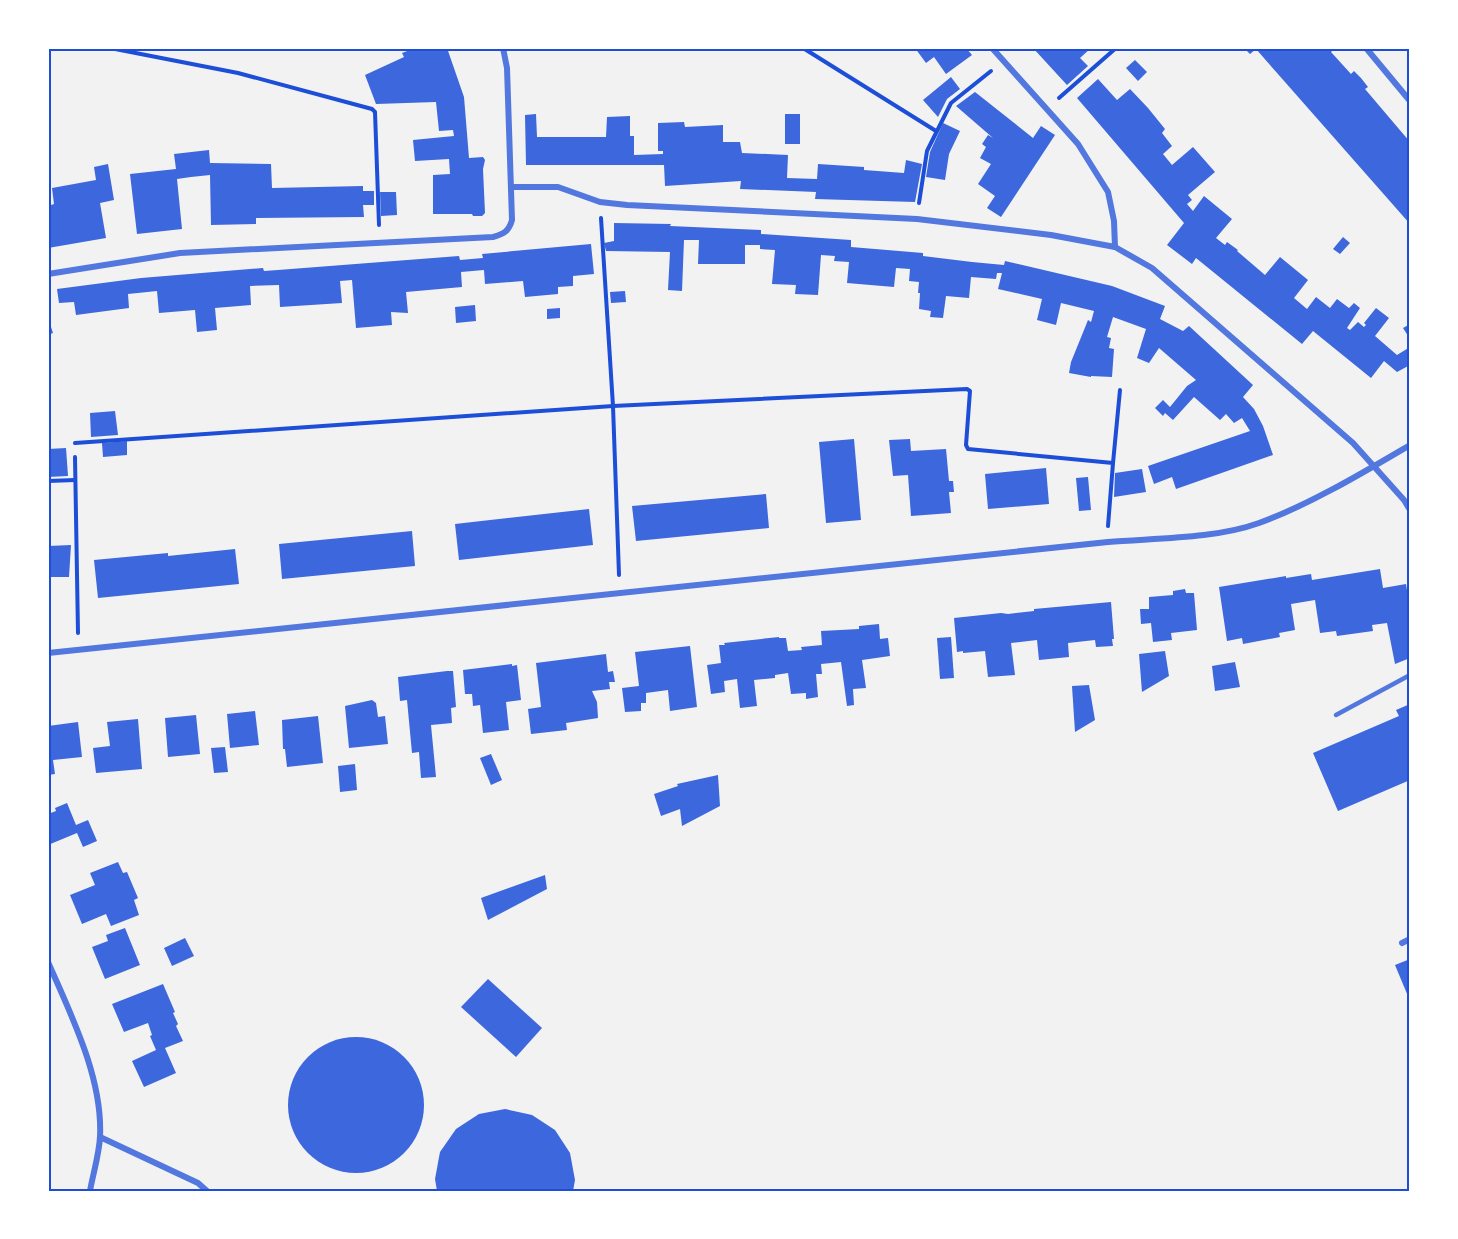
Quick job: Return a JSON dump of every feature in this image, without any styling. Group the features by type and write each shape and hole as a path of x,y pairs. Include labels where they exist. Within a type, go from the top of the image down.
{"street":[{"path":"48,274 180,253 502,235 510,229 512,220 507,68 503,48"},
{"path":"992,48 1078,144 1108,192 1114,221 1115,247"},
{"path":"1366,48 1410,100"},
{"path":"512,187 558,187 600,201 627,205 917,219 1051,235 1115,247 1152,268 1353,443 1375,465 1410,510"},
{"path":"48,653 1108,542 1209,534 1258,524 1311,499 1410,445"},
{"path":"1402,943 1410,939"},
{"path":"48,962 76,1027 96,1087 100,1137 90,1191"},
{"path":"100,1137 198,1184 207,1191"}],"lane":[{"path":"1336,715 1410,675"}],"path":[{"path":"110,48 238,73 372,109 375,112 380,242"},
{"path":"803,48 936,131"},
{"path":"1047,108 1116,48"},
{"path":"917,219 927,151 951,103 1003,62"},
{"path":"600,201 613,406 620,594"},
{"path":"75,442 613,406 967,389 970,391 966,445 968,449 1113,463"},
{"path":"1108,542 1108,516 1120,390"},
{"path":"75,457 78,649"},
{"path":"48,481 75,480"}],"building":[{"path":"415,48 447,48 464,97 469,158 483,157 485,160 483,169 485,213 482,216 433,214 433,175 450,174 449,159 415,161 413,140 454,136 453,130 439,131 436,102 376,104 365,75 404,57 402,53"},
{"path":"915,48 966,48 972,55 946,74 934,57 926,63"},
{"path":"1033,48 1091,48 1080,58 1088,66 1067,85"},
{"path":"1244,48 1335,48 1331,52 1351,74 1354,71 1361,78 1368,87 1365,89 1410,142 1410,224 1256,49 1250,54"},
{"path":"1135,60 1147,72 1138,81 1126,68"},
{"path":"951,77 960,89 947,99 938,117 923,100"},
{"path":"1098,79 1117,100 1130,89 1148,108 1165,129 1162,133 1172,146 1163,154 1172,165 1193,147 1215,172 1188,195 1192,200 1187,204 1193,211 1204,196 1232,219 1216,238 1225,245 1227,242 1238,250 1265,275 1280,257 1308,280 1294,298 1307,309 1316,297 1330,308 1337,299 1349,308 1354,303 1360,308 1347,328 1350,330 1358,322 1364,327 1366,325 1364,323 1376,308 1389,318 1375,336 1397,355 1410,347 1410,365 1397,372 1384,361 1371,378 1313,331 1302,344 1196,258 1192,264 1167,245 1184,223 1077,98"},
{"path":"975,92 1033,138 1041,126 1055,135 1001,217 987,208 995,196 978,184 991,164 980,158 986,147 982,144 988,135 993,138 956,106"},
{"path":"536,114 537,137 606,137 607,117 630,116 630,136 634,136 634,155 663,154 663,151 658,151 658,123 684,122 685,127 723,125 723,142 740,142 742,153 788,155 787,178 817,179 818,164 864,167 864,170 904,173 906,160 922,164 915,202 815,199 816,192 740,189 741,181 665,186 664,165 526,165 525,115"},
{"path":"785,114 800,114 800,144 785,144"},
{"path":"943,123 960,131 949,154 945,180 926,177 930,152"},
{"path":"209,150 210,163 271,164 272,188 363,186 363,191 374,191 374,205 363,205 364,217 256,218 256,224 211,225 210,175 191,177 177,179 182,229 137,234 130,174 176,169 174,154"},
{"path":"108,164 114,200 100,203 106,238 48,248 48,206 54,204 52,188 96,180 94,167"},
{"path":"380,192 396,192 397,215 381,216"},
{"path":"614,223 761,230 761,234 851,240 851,247 923,253 923,256 1004,265 1005,261 1112,286 1165,306 1160,319 1183,331 1189,326 1253,385 1243,397 1254,409 1263,426 1273,455 1176,489 1172,477 1154,484 1148,466 1250,431 1242,418 1234,423 1226,414 1220,420 1194,397 1173,420 1165,413 1163,416 1155,408 1163,400 1170,407 1187,386 1196,380 1159,348 1149,363 1137,358 1146,329 1113,317 1107,337 1111,338 1109,348 1114,349 1112,377 1091,377 1069,373 1071,362 1094,311 1061,303 1056,325 1037,320 1042,299 998,289 1002,273 997,273 996,279 971,277 969,298 946,296 943,318 930,317 931,311 919,309 919,282 909,281 910,269 896,268 894,287 847,283 849,262 834,261 835,256 821,255 818,295 795,294 796,285 772,284 775,250 760,249 760,245 745,245 745,264 698,264 699,240 684,240 682,291 668,290 670,252 606,251 604,243 614,241"},
{"path":"1343,237 1350,243 1340,254 1333,249"},
{"path":"591,244 594,274 573,276 573,286 558,287 558,294 525,297 523,281 485,284 484,270 461,272 462,287 406,292 408,313 391,312 392,325 356,328 352,280 340,281 342,303 280,307 279,285 250,286 251,305 215,308 217,330 197,332 195,310 159,313 157,291 128,294 129,308 76,315 74,302 59,303 57,289 141,278 263,268 264,271 459,256 460,260 483,258 482,254"},
{"path":"625,291 626,302 611,303 610,292"},
{"path":"475,305 476,321 456,323 455,307"},
{"path":"560,308 560,318 547,319 547,309"},
{"path":"48,318 53,333 48,335"},
{"path":"1410,324 1410,339 1403,328"},
{"path":"115,411 118,435 91,437 90,413"},
{"path":"854,439 861,520 826,523 819,442"},
{"path":"910,439 911,451 946,449 949,481 953,481 954,492 949,492 951,513 911,516 908,475 893,476 889,440"},
{"path":"127,441 127,455 103,457 102,443"},
{"path":"66,448 68,476 48,477 48,449"},
{"path":"1046,468 1049,504 988,509 985,474"},
{"path":"1142,469 1146,492 1114,497 1115,473"},
{"path":"1088,477 1091,510 1079,511 1076,478"},
{"path":"766,494 769,528 636,541 632,506"},
{"path":"589,509 593,545 459,560 455,524"},
{"path":"412,531 415,566 282,579 279,544"},
{"path":"71,545 69,577 48,577 48,546"},
{"path":"235,549 239,584 98,598 94,560"},
{"path":"1380,569 1383,588 1406,584 1410,609 1410,658 1395,664 1387,623 1372,625 1373,631 1337,636 1336,631 1320,633 1315,600 1291,604 1295,630 1279,633 1280,637 1243,644 1242,638 1227,641 1219,587 1286,576 1286,578 1311,574 1312,580"},
{"path":"1185,589 1186,593 1194,593 1197,630 1171,633 1172,640 1153,642 1151,623 1141,624 1140,609 1149,609 1149,597 1173,595 1173,591"},
{"path":"1111,602 1113,646 1096,647 1095,640 1068,643 1069,657 1039,660 1037,640 1011,643 1015,675 988,677 985,651 957,652 954,618"},
{"path":"879,624 880,639 888,638 890,656 862,660 866,688 853,689 854,705 847,706 841,662 821,664 822,674 816,674 818,697 806,699 806,693 791,694 788,673 775,675 775,678 754,680 757,706 740,708 737,679 724,681 725,692 711,694 707,665 721,663 719,645 779,637 786,638 788,651 802,650 801,647 822,645 821,631 859,629 859,626"},
{"path":"951,637 954,678 940,679 937,638"},
{"path":"690,646 697,707 670,711 668,690 646,693 646,703 641,703 641,711 625,712 622,688 639,686 635,652"},
{"path":"1165,651 1169,676 1142,692 1139,654"},
{"path":"606,654 608,672 613,671 615,682 609,682 610,689 592,691 597,702 598,718 566,723 567,730 531,734 528,709 541,707 536,663"},
{"path":"1235,662 1240,687 1215,691 1212,666"},
{"path":"512,664 512,666 517,665 521,700 506,702 509,730 483,733 480,705 473,706 472,694 465,694 463,670"},
{"path":"453,671 456,707 451,708 452,723 431,725 436,777 421,778 419,752 412,753 407,700 400,701 398,677"},
{"path":"1089,685 1095,720 1075,732 1072,686"},
{"path":"372,700 376,703 378,717 385,716 388,744 349,748 345,706"},
{"path":"1410,704 1410,780 1338,811 1313,753 1399,716 1396,710"},
{"path":"255,711 259,745 230,748 227,714"},
{"path":"196,715 200,754 168,757 165,718"},
{"path":"318,716 323,763 287,767 285,749 283,749 282,720"},
{"path":"138,719 142,769 96,773 93,748 110,746 107,722"},
{"path":"78,722 82,757 53,760 55,774 48,775 48,753 51,752 48,726"},
{"path":"225,747 228,772 214,773 211,748"},
{"path":"491,754 502,780 491,785 480,758"},
{"path":"355,764 357,790 340,792 338,766"},
{"path":"718,775 720,806 682,826 680,809 661,816 654,794 678,786 677,784"},
{"path":"67,803 76,825 88,820 97,841 83,847 77,833 48,845 48,814"},
{"path":"118,862 123,873 127,872 138,898 134,900 139,915 111,926 106,914 82,924 70,895 95,885 90,873"},
{"path":"545,875 547,889 488,920 481,898"},
{"path":"125,928 140,965 105,979 92,947 108,941 106,935"},
{"path":"185,938 194,956 172,966 164,948"},
{"path":"1410,959 1410,1001 1395,965"},
{"path":"488,979 542,1028 516,1057 461,1007"},
{"path":"163,984 175,1012 173,1013 178,1024 176,1026 183,1041 165,1048 176,1073 144,1087 132,1061 156,1050 148,1023 124,1032 112,1004"},
{"path":"356,1037 382,1042 394,1048 404,1057 413,1067 419,1079 424,1105 419,1131 413,1143 404,1153 394,1162 382,1168 356,1173 330,1168 318,1162 308,1153 299,1143 293,1131 288,1105 293,1079 299,1067 308,1057 318,1048 330,1042"},
{"path":"505,1109 532,1115 555,1130 570,1153 575,1180 573,1191 437,1191 435,1179 440,1152 456,1129 479,1114"}]}
